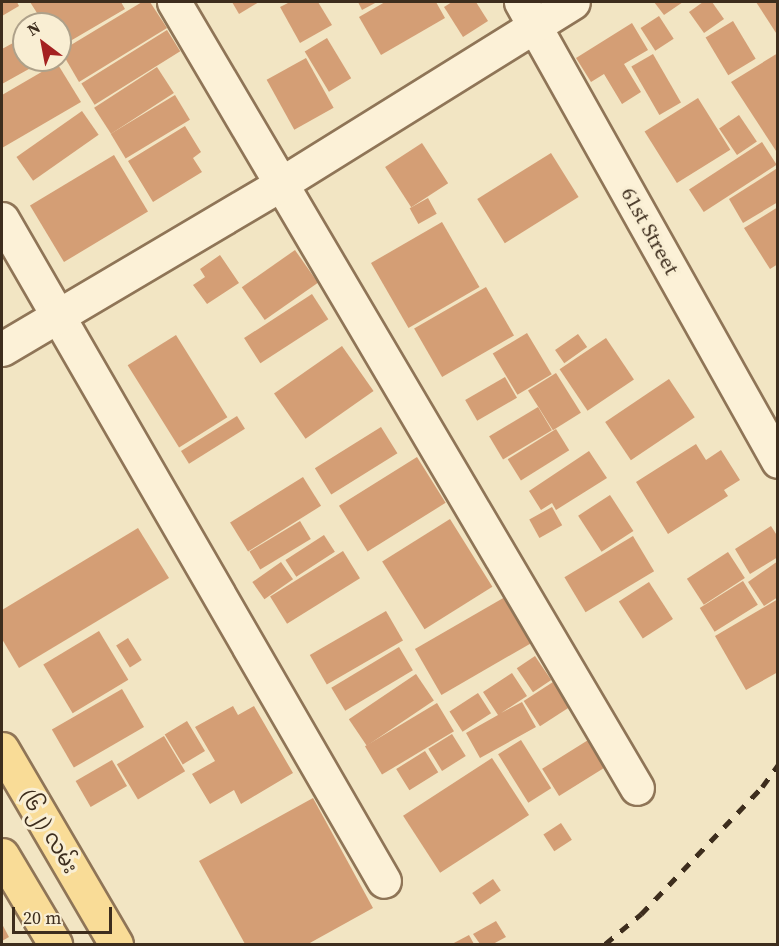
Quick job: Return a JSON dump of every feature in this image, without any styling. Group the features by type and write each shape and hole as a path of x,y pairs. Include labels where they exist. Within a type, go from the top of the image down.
{"main road":[{"name":"(၆၂) လမ်း","path":"2,748 116,945"},
{"path":"2,855 55,945"}],"street":[{"path":"174,2 279,185 637,788"},
{"path":"2,349 56,314 279,185 527,12 573,2"},
{"name":"61st Street","path":"527,12 777,461"},
{"path":"2,219 384,881"}],"building":[{"path":"2,2 17,2 19,6 2,16"},
{"path":"30,2 121,2 125,9 72,40 72,12 36,12"},
{"path":"142,2 150,2 167,28 79,82 72,70 72,44"},
{"path":"232,2 259,2 239,14"},
{"path":"290,2 318,2 332,25 300,43 280,7"},
{"path":"358,2 377,2 362,10"},
{"path":"385,2 436,2 445,18 381,55 359,17"},
{"path":"452,2 476,2 488,21 463,37 444,7"},
{"path":"654,2 683,2 664,15"},
{"path":"703,2 712,2 724,19 704,33 689,12"},
{"path":"756,2 778,2 778,36"},
{"path":"659,16 674,39 655,51 641,28"},
{"path":"733,21 756,59 728,75 706,37"},
{"path":"632,23 648,50 624,64 641,92 622,104 604,74 591,82 576,58"},
{"path":"167,30 180,51 95,105 81,84"},
{"path":"327,38 351,78 329,92 305,51"},
{"path":"12,44 12,72 24,72 2,84 2,49"},
{"path":"778,53 778,154 731,82"},
{"path":"653,54 681,102 659,115 631,66"},
{"path":"306,58 334,108 294,130 267,80"},
{"path":"157,67 174,93 111,134 94,108"},
{"path":"42,72 63,72 81,102 2,148 2,95"},
{"path":"175,95 190,120 126,158 111,134"},
{"path":"698,98 730,150 677,183 645,131"},
{"path":"82,111 99,135 33,181 16,157"},
{"path":"739,115 757,142 737,155 719,128"},
{"path":"185,126 201,152 193,158 202,172 153,202 128,161"},
{"path":"762,142 777,165 704,212 689,189"},
{"path":"422,143 448,183 411,207 385,167"},
{"path":"551,153 579,197 505,243 477,199"},
{"path":"114,155 148,212 64,262 30,205"},
{"path":"776,169 778,202 743,223 729,199"},
{"path":"428,198 437,214 418,224 410,208"},
{"path":"778,207 778,264 770,269 744,228"},
{"path":"442,222 480,287 408,328 371,263"},
{"path":"295,250 318,283 265,320 242,287"},
{"path":"220,255 239,283 207,304 193,285 205,277 200,269"},
{"path":"486,287 514,335 442,377 414,328"},
{"path":"312,294 328,319 260,363 244,338"},
{"path":"527,333 552,374 517,395 493,354"},
{"path":"578,334 587,347 564,363 555,350"},
{"path":"176,335 227,417 179,447 128,365"},
{"path":"606,338 634,379 588,411 560,369"},
{"path":"342,346 374,391 306,439 274,394"},
{"path":"556,373 581,413 553,430 528,390"},
{"path":"505,377 517,398 477,421 465,400"},
{"path":"669,379 695,417 631,460 605,422"},
{"path":"538,407 552,430 503,460 489,436"},
{"path":"237,416 245,429 189,464 181,451"},
{"path":"381,427 397,453 331,495 315,468"},
{"path":"556,429 569,450 521,480 508,459"},
{"path":"696,444 706,460 721,450 740,480 724,490 728,496 668,534 636,482"},
{"path":"589,451 607,478 556,510 552,503 541,510 529,491"},
{"path":"417,457 446,503 368,552 339,506"},
{"path":"303,477 321,506 248,551 230,523"},
{"path":"610,495 633,531 602,552 578,516"},
{"path":"552,507 562,525 539,538 529,520"},
{"path":"450,519 492,587 425,629 382,561"},
{"path":"300,521 311,539 260,569 249,551"},
{"path":"771,526 778,537 778,557 750,574 735,549"},
{"path":"138,528 169,578 19,668 2,639 2,610"},
{"path":"324,535 335,552 296,577 285,560"},
{"path":"633,536 654,571 586,612 564,577"},
{"path":"343,551 360,578 287,624 270,597"},
{"path":"728,552 745,578 704,605 687,579"},
{"path":"778,561 778,597 764,606 748,582"},
{"path":"281,562 293,579 264,599 252,582"},
{"path":"743,581 758,605 715,632 700,608"},
{"path":"649,582 673,619 643,639 619,602"},
{"path":"505,597 532,643 441,695 415,649"},
{"path":"778,599 778,672 746,690 715,636"},
{"path":"386,611 403,640 327,684 310,655"},
{"path":"99,631 128,680 73,713 43,664"},
{"path":"128,638 142,660 130,667 116,645"},
{"path":"399,647 413,670 345,711 331,688"},
{"path":"535,656 551,680 533,692 517,668"},
{"path":"512,673 527,696 501,713 522,702 536,727 480,758 466,733 498,715 483,692"},
{"path":"416,674 434,701 367,746 349,719"},
{"path":"553,682 569,707 540,726 524,701"},
{"path":"122,689 144,727 74,768 52,730"},
{"path":"478,693 491,713 463,732 449,712"},
{"path":"437,703 454,731 382,775 365,746"},
{"path":"233,706 238,715 254,706 293,773 241,804 234,790 210,804 192,774 215,761 195,727"},
{"path":"187,721 205,751 183,764 165,734"},
{"path":"452,734 466,756 442,771 428,749"},
{"path":"164,736 185,771 138,799 117,764"},
{"path":"593,737 610,764 559,796 542,769"},
{"path":"521,740 551,788 528,803 498,754"},
{"path":"425,751 438,772 409,790 396,769"},
{"path":"492,758 529,815 440,873 403,816"},
{"path":"112,760 127,786 91,807 76,781"},
{"path":"313,798 373,908 308,944 245,944 199,861"},
{"path":"561,823 572,840 554,851 543,834"},
{"path":"493,879 501,891 480,905 472,893"},
{"path":"496,921 506,937 493,944 480,944 473,934"},
{"path":"2,924 9,937 2,941"},
{"path":"469,935 474,944 452,944"}],"railway":[{"path":"605,944 641,914 762,787 778,765"}]}
